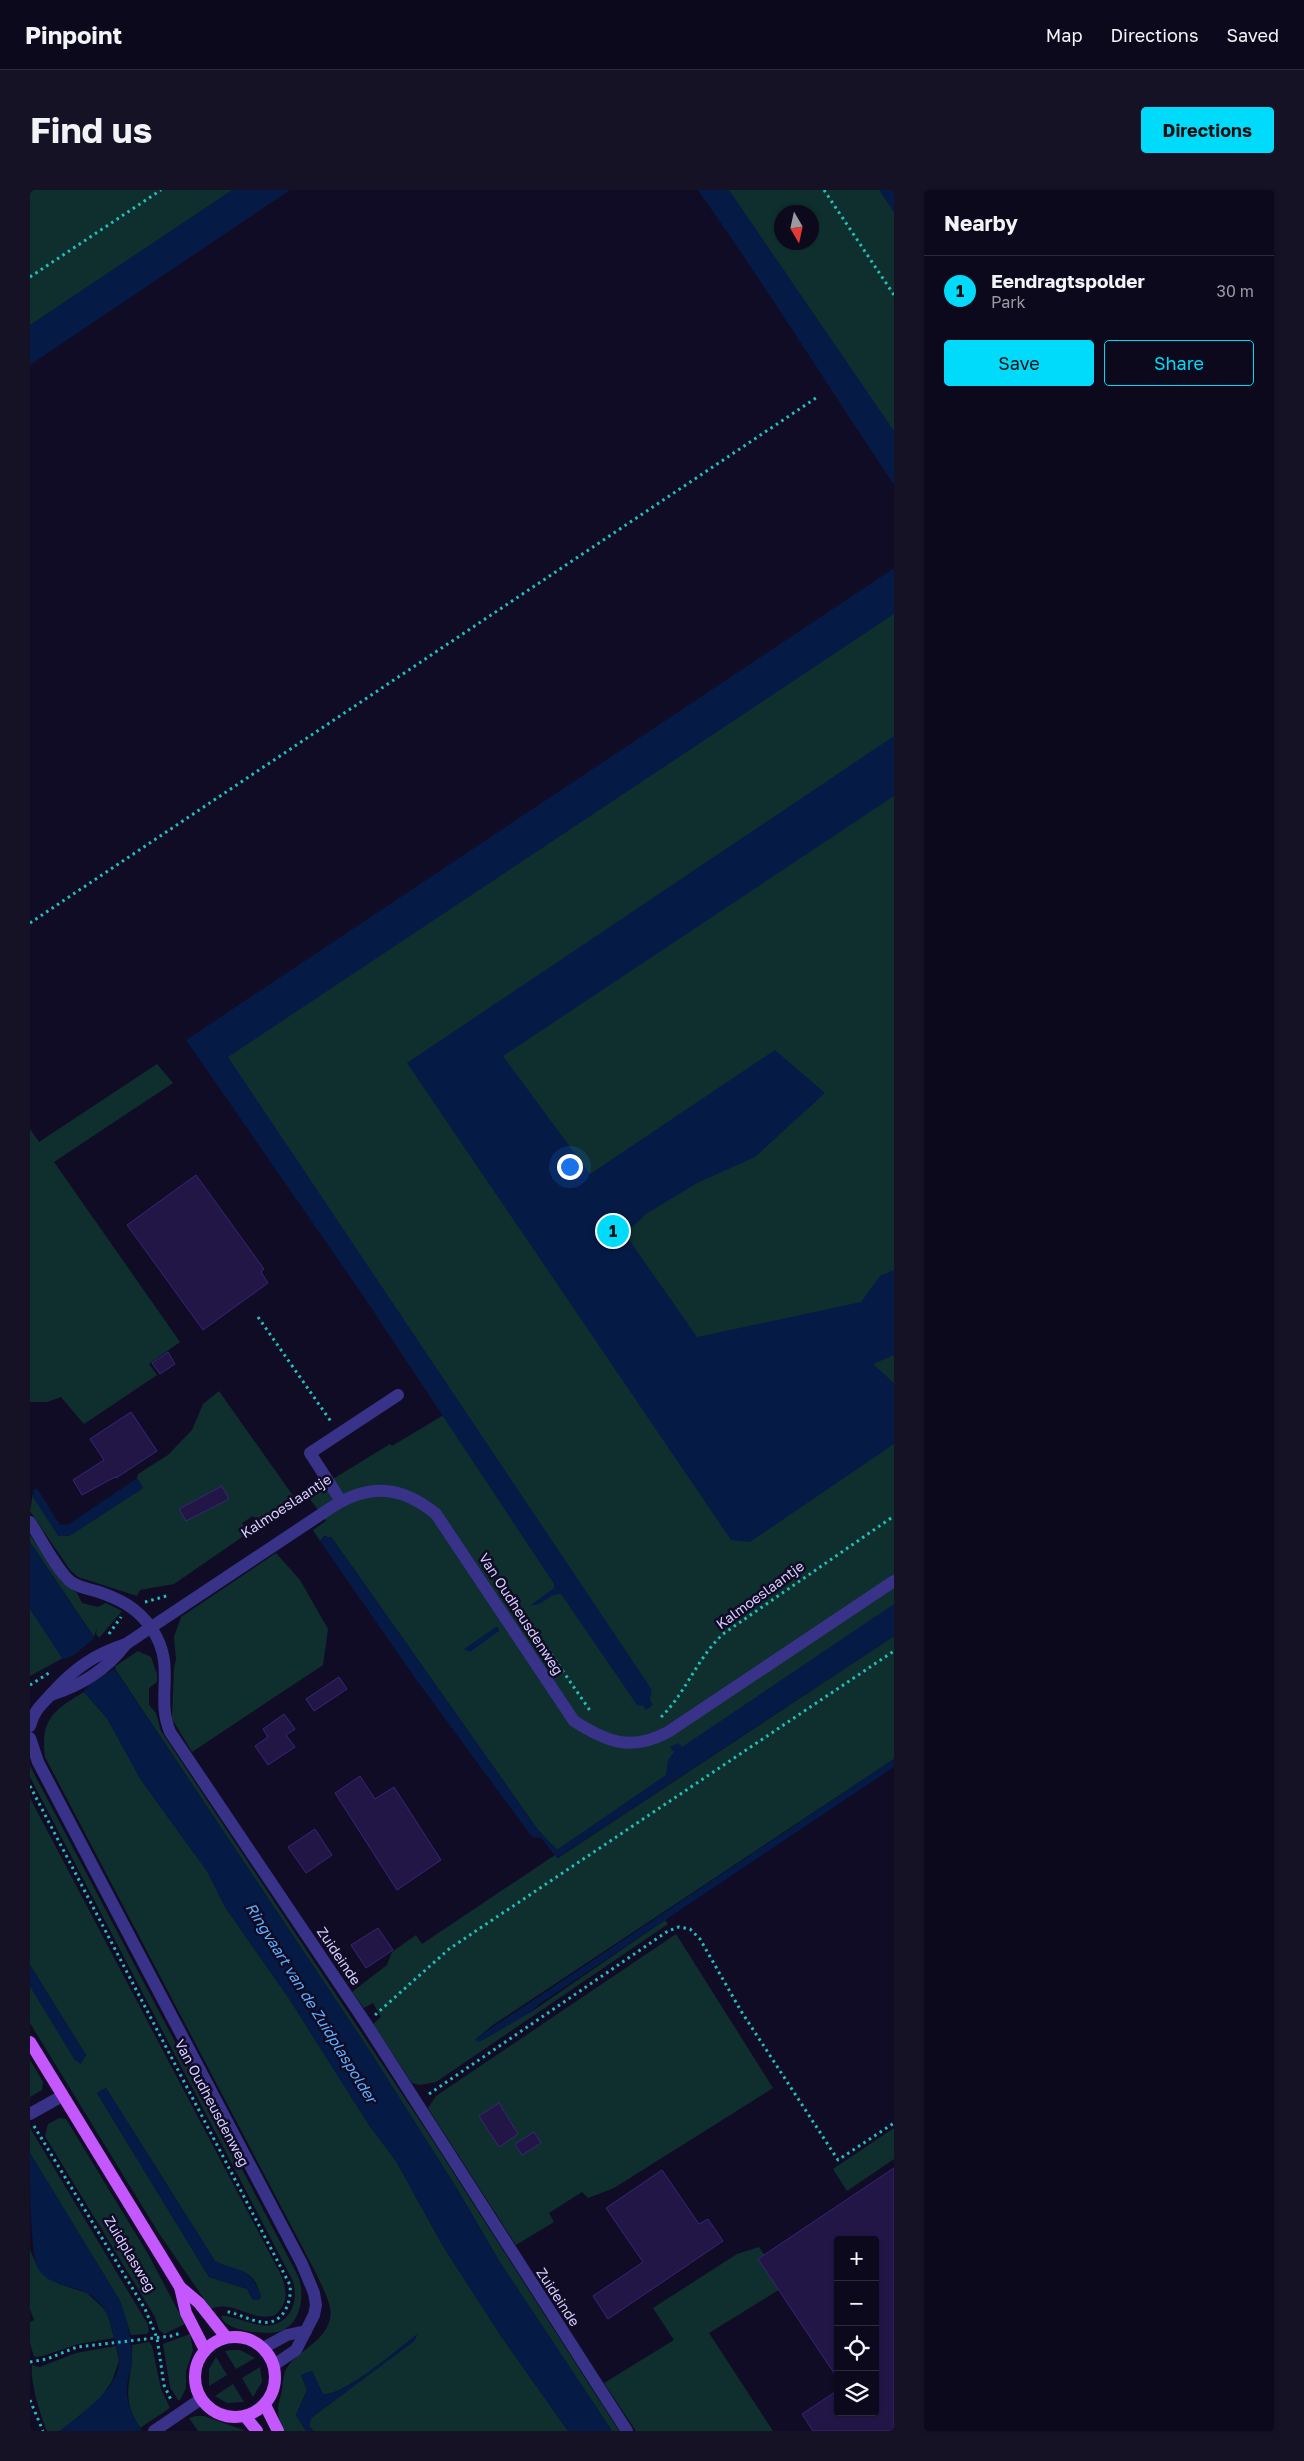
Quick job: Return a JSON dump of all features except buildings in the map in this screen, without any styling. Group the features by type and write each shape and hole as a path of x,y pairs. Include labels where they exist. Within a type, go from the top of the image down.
{"main road":[{"name":"Zuidplasweg","path":"30,2042 180,2287 199,2303 226,2338"},
{"name":"Zuidplasweg","path":"180,2287 186,2313 205,2350"},
{"path":"226,2338 246,2338 263,2348 274,2365 274,2386 264,2405 256,2412 232,2418 220,2415 209,2409 195,2387 194,2374 197,2361 205,2350 214,2342 226,2338"},
{"path":"264,2405 278,2431"},
{"path":"245,2416 257,2431"}],"street":[{"path":"341,1501 310,1453 398,1395"},
{"name":"Van Oudheusdenweg","path":"51,1695 69,1674 105,1651 126,1644 341,1501 358,1494 383,1490 416,1499 436,1514 574,1722 595,1734 622,1743 637,1743 656,1738 668,1732 894,1580"},
{"name":"Zuideinde","path":"30,1522 73,1582 120,1599 134,1608 151,1628 165,1657 165,1720 170,1732 365,2022 627,2431"},
{"name":"Van Oudheusdenweg","path":"30,1726 36,1710 43,1700 51,1695 77,1686 112,1662 126,1644"},
{"name":"Van Oudheusdenweg","path":"30,1738 38,1762 302,2264 314,2293 316,2305 311,2324 296,2350 274,2365"},
{"path":"30,2114 62,2096"},
{"path":"263,2348 288,2335 306,2331"},
{"path":"154,2431 201,2399"}],"path":[{"path":"30,277 161,190"},
{"path":"824,190 894,295"},
{"path":"30,923 819,396"},
{"path":"258,1317 339,1434"},
{"name":"Kalmoeslaantje","path":"654,1722 671,1706 707,1652 723,1634 894,1516"},
{"path":"506,1590 594,1716"},
{"path":"107,1637 120,1619 134,1608 150,1599 175,1593"},
{"path":"365,2022 449,1949 894,1651"},
{"name":"Van Oudheusdenweg","path":"30,1786 290,2285 292,2297 286,2311 270,2322 262,2322 226,2312 209,2316"},
{"path":"416,2102 668,1931 679,1926 690,1929 700,1939 741,2011 838,2160 894,2123"},
{"name":"Zuidplasweg","path":"30,2119 145,2309 157,2338 164,2385 180,2414"},
{"path":"30,2362 47,2359 77,2347 171,2336 193,2326"},
{"path":"30,2400 43,2431"}],"green space":[{"path":"30,190 259,190 30,341"},
{"path":"714,190 894,190 894,457"},
{"path":"894,594 894,1609 667,1775 557,1850 538,1830 332,1538 324,1536 320,1541 313,1530 326,1521 307,1495 390,1444 392,1446 452,1410 210,1053"},
{"path":"157,1064 173,1083 54,1162 180,1342 149,1364 157,1375 84,1424 61,1397 47,1402 30,1402 30,1129 39,1142"},
{"path":"219,1391 296,1500 260,1525 253,1516 242,1523 248,1533 174,1584 140,1590 137,1596 78,1577 70,1570 30,1511 33,1493 33,1497 61,1536 69,1536 143,1488 137,1478 138,1474 168,1455 192,1430 203,1404"},
{"path":"30,1535 61,1581 77,1593 82,1603 98,1607 106,1603 122,1611 99,1638 96,1634 97,1628 94,1637 30,1542"},
{"path":"276,1553 300,1580 328,1629 323,1665 192,1752 172,1719 176,1659 174,1637 181,1617"},
{"path":"30,1609 63,1658 30,1676"},
{"path":"894,1636 894,1759 493,2025 476,2039 531,2012 665,1920 668,1924 436,2082 420,2085 412,2083 373,2024 381,2017 373,2003 364,2008 352,1992 387,1965 392,1952 416,1935 422,1944 555,1855 558,1858"},
{"path":"138,1651 151,1657 157,1674 157,1682 149,1688 149,1705 156,1713 161,1731 424,2127 619,2431 612,2431 499,2261 456,2187 367,2047 114,1667"},
{"path":"84,1692 107,1718 141,1780 207,1871 225,1907 288,1997 369,2125 396,2161 443,2246 501,2336 568,2431 313,2431 309,2425 311,2418 414,2341 417,2335 357,2380 332,2393 323,2394 312,2371 301,2375 307,2390 296,2415 306,2431 284,2431 279,2420 278,2410 285,2371 327,2328 331,2313 329,2302 317,2275 45,1757 45,1733 51,1717 57,1710"},
{"path":"30,1766 298,2276 301,2291 300,2307 294,2321 281,2331 267,2333 238,2329 224,2321 221,2316 259,2325 274,2325 291,2311 295,2294 293,2281 30,1777"},
{"path":"30,1798 281,2275 285,2286 285,2301 275,2315 259,2316 227,2307 211,2309 158,2232 30,2023 30,1986 75,2060 81,2063 86,2055 30,1965","holes":["106,2088 215,2261 249,2275 258,2287 261,2298 253,2300 247,2289 209,2277 97,2093"]},
{"path":"676,1934 773,2088 614,2188 588,2198 582,2192 549,2213 554,2222 516,2245 428,2108 436,2096"},
{"path":"30,2060 43,2082 42,2090 30,2097"},
{"path":"59,2118 66,2119 148,2254 185,2324 164,2334 159,2330 155,2317 45,2136 48,2124"},
{"path":"30,2128 147,2323 149,2331 147,2334 131,2335 120,2301 30,2153"},
{"path":"894,2128 894,2159 847,2191 833,2169"},
{"path":"759,2247 785,2286 709,2333 773,2431 636,2431 604,2383 674,2340 653,2308 737,2254"},
{"path":"30,2250 38,2268 59,2284 87,2293 103,2308 108,2315 114,2338 78,2344 43,2356 34,2357 30,2343 30,2322 34,2320 30,2309"},
{"path":"190,2334 193,2350 186,2371 186,2388 180,2400 178,2400 170,2387 163,2344"},
{"path":"149,2342 152,2346 161,2389 170,2408 140,2428 133,2416 128,2396 132,2345"},
{"path":"116,2346 119,2361 112,2381 99,2400 60,2431 47,2431 34,2389 32,2365 40,2367 76,2353"},
{"path":"240,2350 255,2358 236,2369 225,2351"},
{"path":"216,2357 227,2375 209,2386 209,2369"},
{"path":"260,2367 262,2382 253,2397 242,2378"},
{"path":"233,2384 244,2402 227,2403 215,2396"},
{"path":"204,2416 246,2431 198,2431 189,2418"}],"water":[{"path":"232,190 290,190 30,365 30,325"},
{"path":"698,190 729,190 894,431 894,485 773,300"},
{"path":"879,190 894,190 894,212"},
{"path":"894,568 894,614 228,1057 652,1690 650,1700 653,1705 646,1710 643,1706 637,1705 561,1594 557,1594 539,1604 531,1605 554,1588 554,1584 364,1297 186,1040"},
{"path":"894,736 894,796 503,1056 590,1174 775,1050 825,1093 755,1157 697,1183 646,1214 625,1234 697,1337 861,1302 880,1276 894,1270 894,1355 873,1364 894,1383 894,1444 750,1542 731,1540 407,1063"},
{"path":"137,1478 143,1488 69,1536 58,1536 33,1497 33,1490 37,1488 60,1525 69,1524"},
{"path":"324,1536 332,1538 538,1830 557,1850 666,1775 668,1760 674,1752 670,1747 678,1743 682,1747 894,1604 894,1636 557,1858 541,1838 532,1837 415,1678 320,1541"},
{"name":"Ringvaart van de Zuidplaspolder","path":"30,1542 367,2047 456,2187 499,2261 612,2431 568,2431 501,2336 443,2246 396,2161 369,2125 288,1997 225,1907 207,1871 141,1780 107,1718 84,1692 30,1609"},
{"path":"498,1627 499,1631 470,1652 464,1649"},
{"path":"894,1759 894,1767 538,2005 531,2012 485,2039 478,2042 475,2039"},
{"path":"30,1965 86,2055 81,2064 75,2060 30,1986"},
{"path":"106,2088 215,2261 249,2275 260,2294 259,2300 253,2300 247,2289 209,2277 97,2093"},
{"path":"30,2153 120,2301 127,2323 131,2346 132,2364 127,2387 128,2401 142,2431 60,2431 88,2409 107,2390 118,2369 119,2359 110,2321 101,2305 87,2293 47,2278 37,2267 30,2196"},
{"path":"417,2334 414,2341 311,2418 309,2425 313,2431 306,2431 296,2415 307,2390 301,2375 312,2371 323,2394 332,2393 357,2380"}],"pier":[{"path":"96,1637 116,1668 92,1682 82,1693 61,1660 74,1655"}],"place":[{"name":"Eendragtspolder","path":"613,1231"}]}
